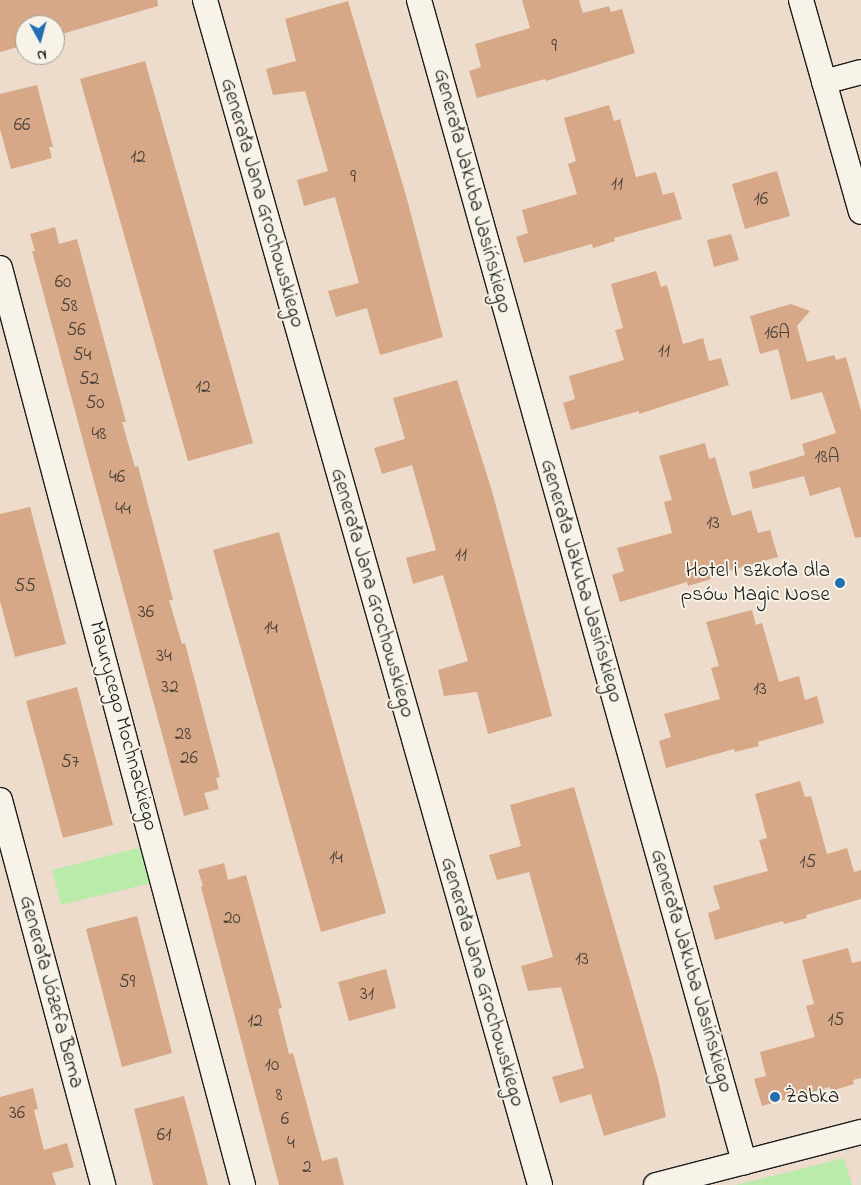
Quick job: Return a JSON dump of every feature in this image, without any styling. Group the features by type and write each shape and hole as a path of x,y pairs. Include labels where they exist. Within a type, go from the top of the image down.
{"street":[{"name":"Generała Jana Grochowskiego","path":"205,0 540,1185"},
{"name":"Generała Jakuba Jasińskiego","path":"419,0 744,1162"},
{"path":"801,0 861,212"},
{"path":"824,82 861,72"},
{"name":"Maurycego Mochnackiego","path":"0,268 243,1185"},
{"name":"Generała Józefa Bema","path":"0,800 103,1185"},
{"path":"656,1185 861,1132"}],"green space":[{"path":"141,847 151,883 61,905 52,870"},
{"path":"844,1158 852,1185 735,1185 790,1172"}],"building":[{"path":"0,0 157,0 158,6 65,33 65,15 15,15 15,48 0,52"},
{"path":"522,0 579,0 583,13 609,6 611,12 622,9 635,53 546,81 545,79 477,98 469,71 481,67 475,44 530,28"},
{"path":"348,1 407,199 443,337 380,355 367,308 336,317 328,291 359,283 335,197 304,206 297,180 328,171 305,91 273,95 266,69 296,61 285,19"},
{"path":"145,61 253,443 188,461 80,79"},
{"path":"37,85 53,147 49,147 52,158 11,169 0,129 0,94"},
{"path":"609,105 614,121 620,119 636,177 656,172 663,195 674,192 682,219 614,238 615,241 593,248 592,244 524,263 516,237 528,233 522,210 577,194 568,164 576,161 564,118"},
{"path":"777,171 790,216 745,229 732,184"},
{"path":"55,227 59,244 77,239 126,422 122,422 135,467 138,466 173,600 169,600 182,644 185,643 220,777 216,778 219,789 204,793 209,809 184,816 32,251 35,251 30,234"},
{"path":"731,234 739,260 714,267 707,240"},
{"path":"656,271 661,287 667,285 683,344 703,338 709,361 721,358 729,385 639,414 639,411 571,430 563,403 575,399 569,376 624,360 615,330 623,328 611,284"},
{"path":"791,304 810,311 797,326 807,362 834,355 836,360 846,357 861,411 861,537 855,538 840,487 810,496 804,476 753,489 749,472 805,455 802,444 836,433 822,392 791,400 778,349 760,354 750,316"},
{"path":"457,380 492,491 552,716 488,734 477,692 444,696 438,670 468,661 443,575 413,584 406,558 436,550 412,465 382,474 374,448 405,439 393,398"},
{"path":"705,443 709,459 715,457 732,516 751,510 758,533 770,530 778,557 710,576 711,579 688,586 687,582 620,602 612,575 624,571 617,548 672,533 664,502 672,500 659,456"},
{"path":"30,507 66,644 15,657 0,601 0,514"},
{"path":"279,532 386,913 321,932 213,550"},
{"path":"752,610 756,625 762,623 779,682 799,676 805,700 817,696 824,723 758,742 759,746 735,752 734,749 666,768 659,741 671,737 664,714 720,699 711,668 719,666 706,622"},
{"path":"77,687 113,825 63,838 26,701"},
{"path":"800,781 805,797 811,796 827,854 847,848 854,872 861,870 861,899 806,915 807,918 784,924 783,921 715,940 708,913 720,909 713,886 768,871 759,840 767,838 755,794"},
{"path":"574,787 658,1078 666,1117 604,1136 591,1094 560,1103 552,1077 584,1068 561,987 528,991 521,966 553,957 529,872 497,880 489,855 521,846 510,805"},
{"path":"224,863 228,880 246,875 282,1008 278,1009 289,1054 293,1053 322,1161 337,1157 344,1185 279,1185 198,870"},
{"path":"137,916 172,1053 122,1067 86,929"},
{"path":"848,948 852,963 861,961 861,1078 853,1080 854,1084 831,1091 830,1087 762,1106 754,1079 766,1076 760,1052 815,1037 806,1006 814,1004 802,960"},
{"path":"386,969 396,1008 349,1021 338,982"},
{"path":"33,1088 38,1109 34,1110 44,1150 67,1143 74,1167 52,1173 56,1185 0,1185 0,1097"},
{"path":"184,1096 208,1185 153,1185 134,1109"}],"place":[{"name":"Hotel i szkoła dla psów Magic Nose","path":"840,583"},
{"name":"Żabka","path":"775,1097"}]}
